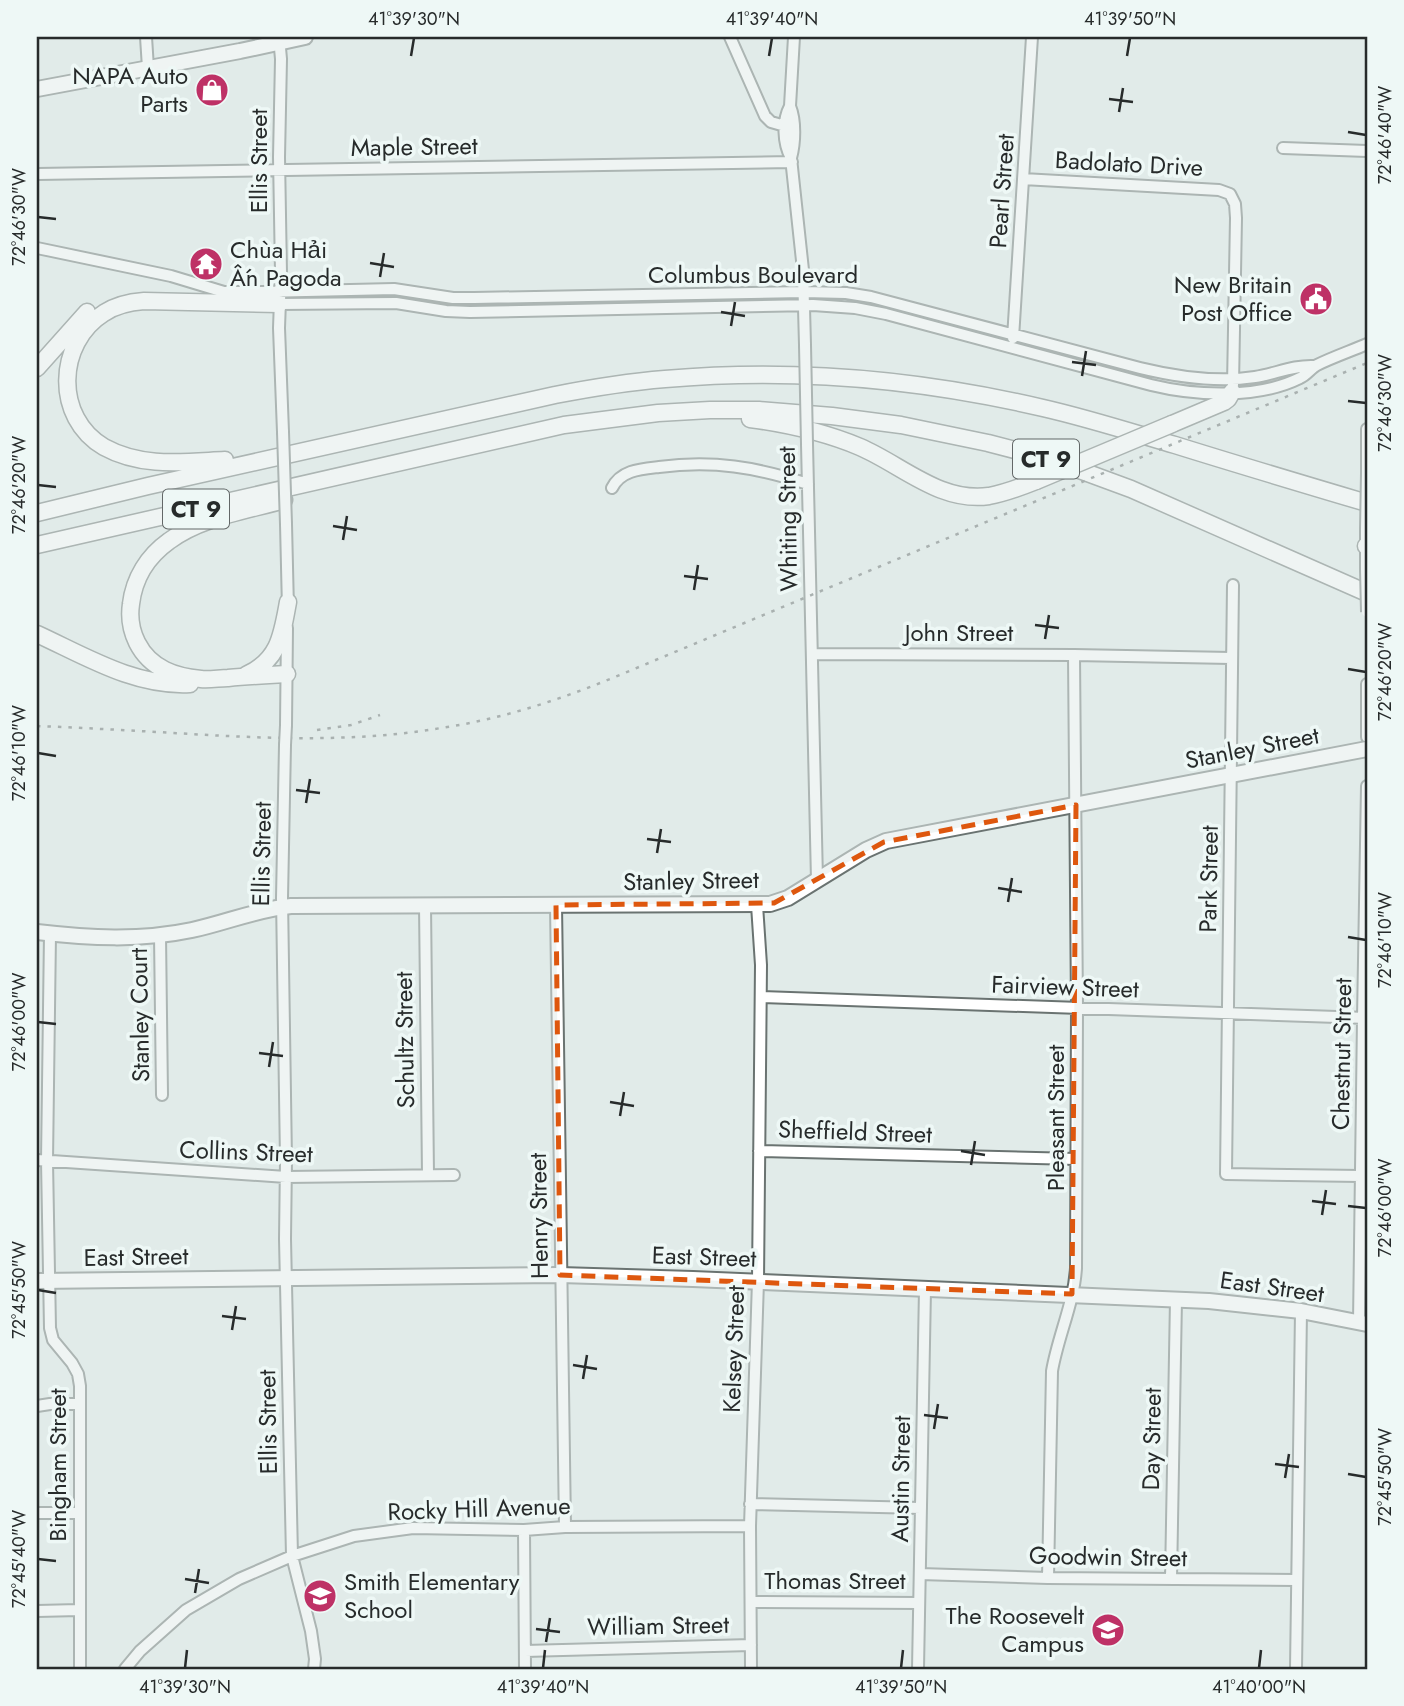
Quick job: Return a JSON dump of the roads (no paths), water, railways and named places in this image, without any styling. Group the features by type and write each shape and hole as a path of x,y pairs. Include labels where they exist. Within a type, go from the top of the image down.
{"highway":[{"path":"37,368 83,316 111,297 138,290 224,292"},
{"path":"262,460 168,463 141,460 112,451 92,438 75,417 68,396 67,373 72,350 86,328 99,316 119,305 144,301 280,298"},
{"name":"CT 9","path":"37,513 540,398 601,387 696,377 797,375 898,382 1037,406 1367,501"},
{"path":"702,410 791,425 823,434 866,450 925,483 955,495 974,497 991,496 1036,481 1224,402 1233,386"},
{"name":"CT 9","path":"37,545 564,425 631,415 702,410 776,411 859,419 930,430 1015,450 1074,468 1131,489 1367,593"},
{"path":"287,674 202,679 174,674 162,668 148,658 135,640 130,622 131,601 137,581 148,561 167,542 197,526 328,487 355,473"},
{"path":"242,677 261,667 274,653 281,636 288,603"},
{"path":"37,634 139,678 183,685 202,679"}],"main road":[{"path":"37,89 305,37"},
{"name":"Stanley Street","path":"44,933 106,938 160,935 204,927 282,906 774,903 886,841 1367,749"},
{"name":"East Street","path":"43,1281 561,1275 758,1281 1237,1303 1301,1311 1363,1323"}],"street":[{"path":"146,37 148,68"},
{"path":"730,37 765,116 774,123 785,125"},
{"name":"Whiting Street","path":"794,37 790,106 793,114 791,160 804,292 817,880"},
{"name":"Pearl Street","path":"1013,348 1032,37"},
{"name":"Ellis Street","path":"280,40 280,298 288,603 282,906 292,1556 312,1631 314,1669"},
{"name":"Whiting Street","path":"790,106 785,115 785,125 786,149 791,160"},
{"path":"1283,148 1367,151"},
{"name":"Maple Street","path":"37,174 791,160"},
{"name":"Badolato Drive","path":"1023,179 1219,190 1231,195 1236,213 1233,386"},
{"name":"Columbus Boulevard","path":"37,248 177,278 224,292 280,298 396,303 458,312 840,306 868,310 1167,389 1191,392 1233,386"},
{"name":"Columbus Boulevard","path":"280,298 394,289 458,298 837,292 866,296 1165,374 1262,389 1303,377 1314,366 1367,344"},
{"path":"505,298 505,312"},
{"path":"1367,429 1367,612"},
{"path":"612,488 620,477 634,471 705,463 749,467 808,484"},
{"name":"Park Street","path":"1233,585 1226,1174 1362,1176"},
{"name":"John Street","path":"812,654 1231,658"},
{"name":"Pleasant Street","path":"1048,1578 1052,1371 1076,1268 1074,655"},
{"path":"1367,684 1367,737"},
{"name":"Chestnut Street","path":"1363,1323 1367,786"},
{"name":"Schultz Street","path":"425,905 428,1175"},
{"name":"Henry Street","path":"556,905 565,1527"},
{"name":"Kelsey Street","path":"751,1669 750,1504 758,1281 761,998 757,905"},
{"name":"Bingham Street","path":"44,933 43,1281 53,1340 72,1363 80,1386 80,1669"},
{"name":"Stanley Court","path":"160,935 162,1095"},
{"name":"Fairview Street","path":"761,998 1365,1018"},
{"name":"Sheffield Street","path":"759,1151 1076,1159"},
{"name":"Collins Street","path":"42,1160 286,1177 454,1175"},
{"name":"Austin Street","path":"918,1669 925,1289"},
{"name":"Day Street","path":"1171,1579 1176,1299"},
{"path":"1296,1669 1301,1311"},
{"path":"37,1406 80,1404"},
{"path":"750,1504 921,1508"},
{"path":"37,1513 79,1513"},
{"name":"Rocky Hill Avenue","path":"125,1669 140,1651 186,1610 239,1579 292,1556 354,1536 413,1528 524,1530 565,1527 750,1526"},
{"path":"524,1530 525,1669"},
{"name":"Goodwin Street","path":"920,1574 1296,1580"},
{"name":"Thomas Street","path":"751,1602 919,1603"},
{"path":"37,1611 79,1610"},
{"name":"William Street","path":"525,1651 751,1645"}],"railway":[{"path":"37,726 316,738 379,736 441,728 508,714 615,677 1367,363"},
{"path":"317,730 351,725 380,715"}],"place":[{"name":"NAPA Auto Parts","path":"212,90"},
{"name":"Chùa Hải Ấn Pagoda","path":"206,264"},
{"name":"New Britain Post Office","path":"1316,299"},
{"name":"Smith Elementary School","path":"320,1596"},
{"name":"The Roosevelt Campus","path":"1108,1630"}]}
